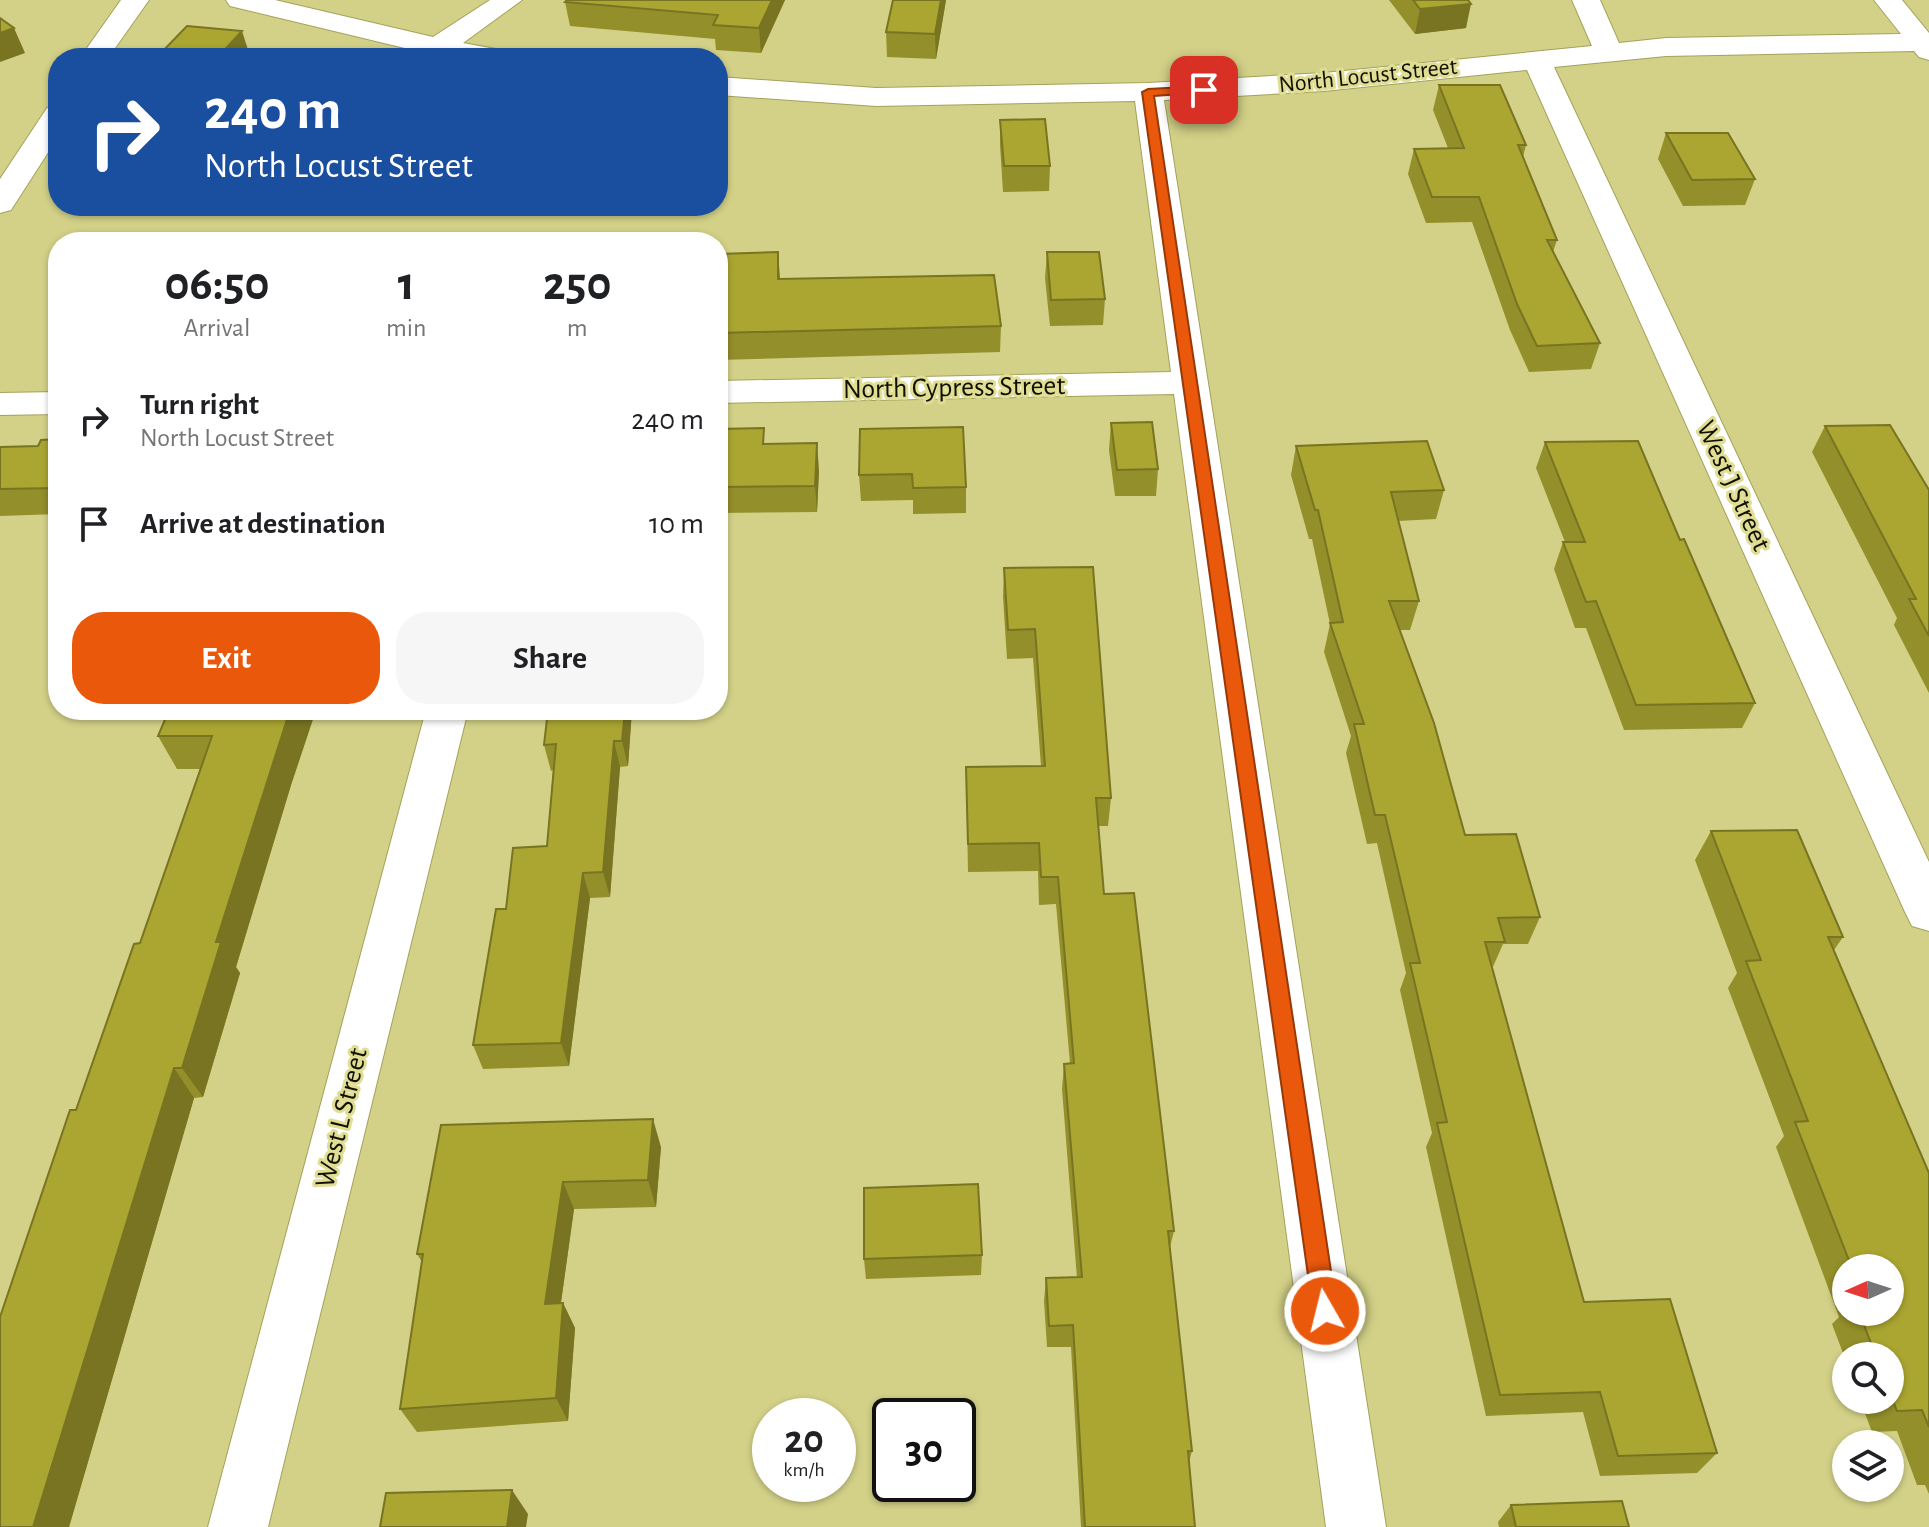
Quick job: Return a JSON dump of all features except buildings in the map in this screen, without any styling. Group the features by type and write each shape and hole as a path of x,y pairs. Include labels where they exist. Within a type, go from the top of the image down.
{"street":[{"path":"101,48 135,0"},
{"path":"240,0 444,48"},
{"path":"438,47 508,0"},
{"path":"1586,0 1609,52"},
{"path":"1888,0 1925,46"},
{"name":"North Locust Street","path":"728,87 876,97 1006,97 1324,82 1609,52 1728,44 1925,46"},
{"name":"West J Street","path":"1536,59 1929,912"},
{"path":"1148,92 1356,1527"},
{"path":"0,203 48,129"},
{"name":"North Cypress Street","path":"728,392 1191,383"},
{"path":"0,404 48,403"},
{"name":"West L Street","path":"238,1527 444,720"}],"route":[{"path":"1204,90 1148,92 1325,1311"}]}
